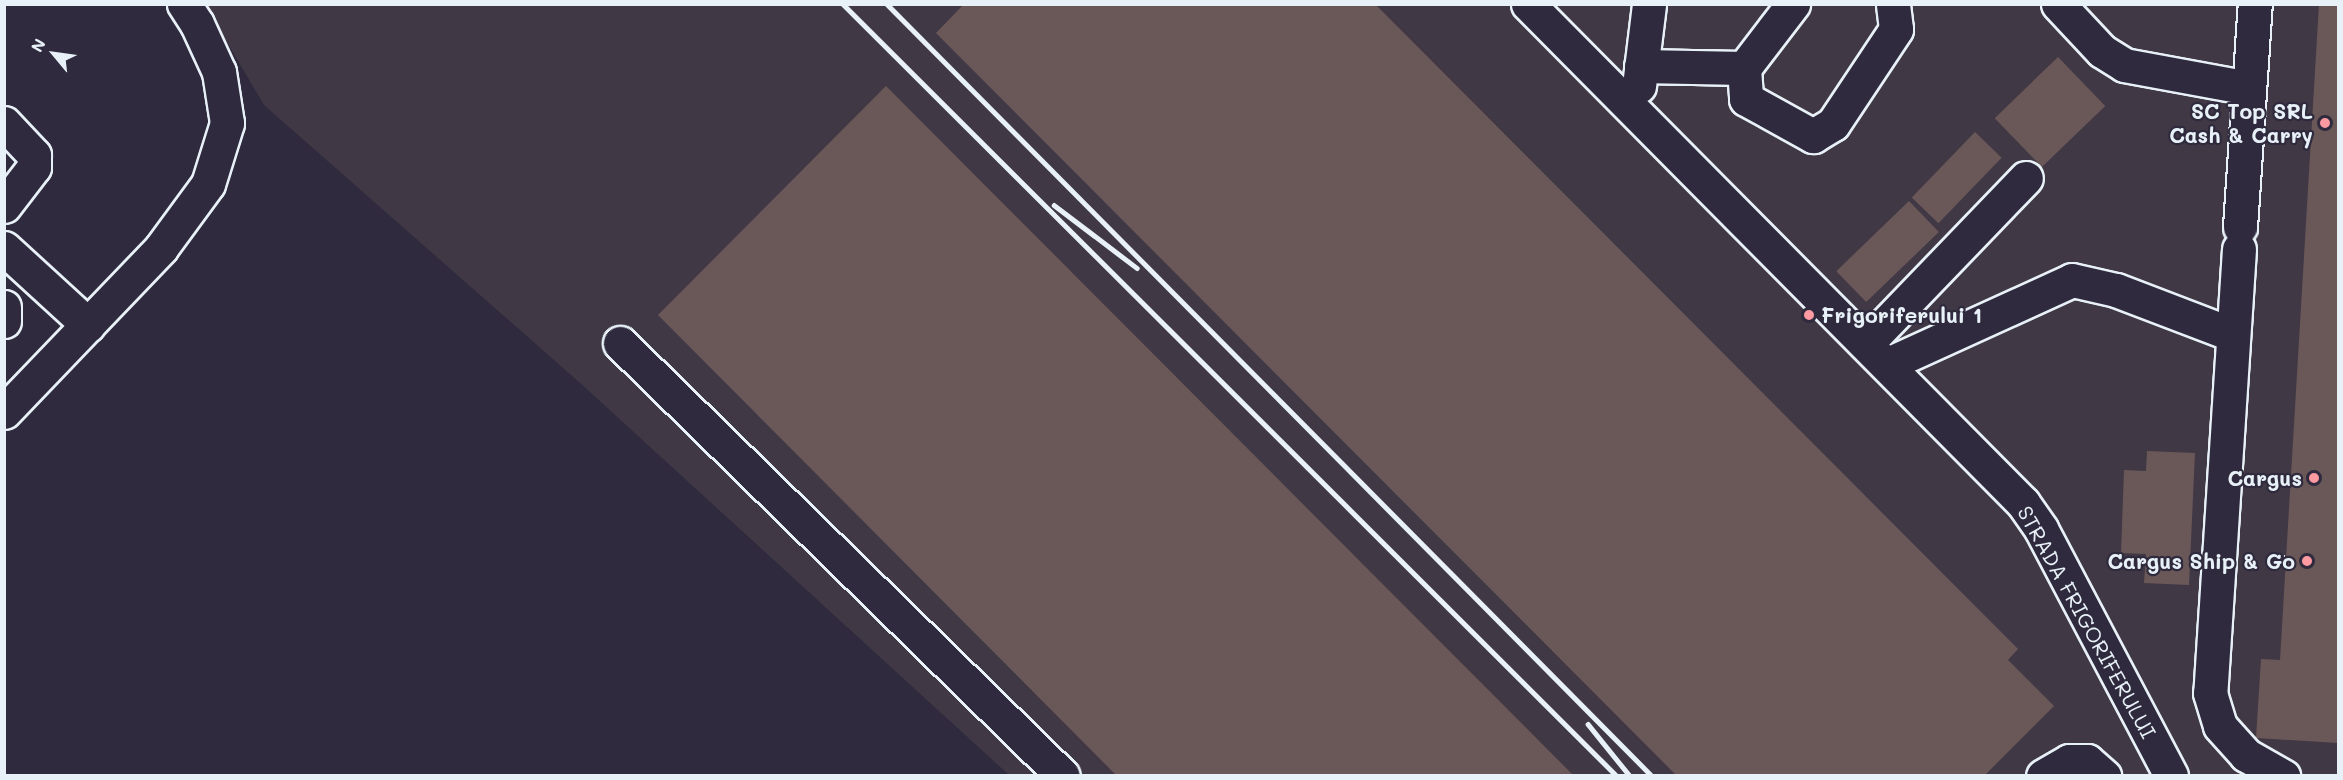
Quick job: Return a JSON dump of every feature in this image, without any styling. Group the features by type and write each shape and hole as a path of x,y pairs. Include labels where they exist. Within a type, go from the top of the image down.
{"street":[{"path":"4,412 161,248 208,184 227,123 219,72 197,24 184,4"},
{"name":"STRADA FRIGORIFERULUI","path":"1528,4 2023,503 2041,529 2171,776"},
{"path":"1640,118 1641,66 1649,4"},
{"path":"1792,4 1744,68 1746,99 1813,136 1833,124 1896,29 1893,4"},
{"path":"2058,4 2102,51 2124,65 2249,88"},
{"path":"2255,4 2240,238 2231,334 2210,693 2220,726 2246,755 2283,776"},
{"path":"1641,66 1744,68"},
{"path":"4,123 34,155 34,167 4,206"},
{"path":"1877,354 2026,178"},
{"path":"4,248 88,326"},
{"path":"1877,354 2072,280 2116,290 2231,334"},
{"path":"4,307 4,321"},
{"path":"620,344 1063,776"},
{"path":"2043,776 2069,761 2087,761 2104,776"}],"shaded area":[{"path":"210,4 2338,5 2338,775 1009,775 579,382 264,105 207,8"}],"building":[{"path":"964,4 1375,4 2018,649 2008,660 2054,706 1984,776 1677,776 936,33"},
{"path":"2319,4 2338,4 2338,743 2256,738 2261,659 2280,660"},
{"path":"2058,57 2105,106 2042,167 1995,118"},
{"path":"886,86 1574,776 1117,776 658,315"},
{"path":"1975,132 2002,158 1938,223 1912,197"},
{"path":"1909,201 1939,232 1866,302 1836,271"},
{"path":"2147,451 2195,453 2189,585 2144,583 2146,554 2121,553 2124,470 2146,471"}],"railway":[{"path":"843,4 1617,776"},
{"path":"887,4 1652,776"},
{"path":"1054,205 1137,268"},
{"path":"1588,724 1630,776"}],"place":[{"name":"SC Top SRL Cash & Carry","path":"2325,123"},
{"name":"Frigoriferului 1","path":"1809,315"},
{"name":"Cargus","path":"2314,478"},
{"name":"Cargus Ship & Go","path":"2307,561"}]}
